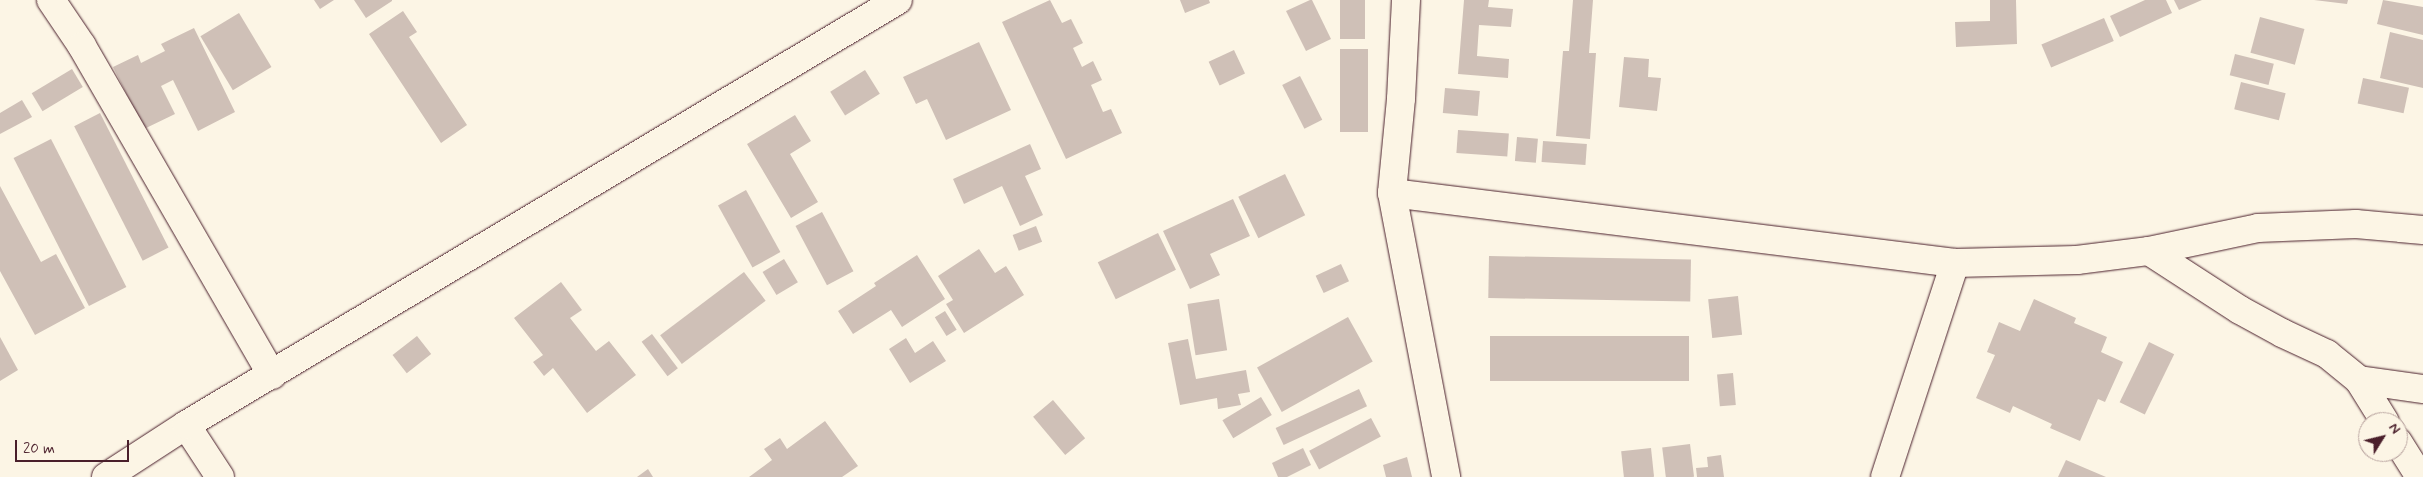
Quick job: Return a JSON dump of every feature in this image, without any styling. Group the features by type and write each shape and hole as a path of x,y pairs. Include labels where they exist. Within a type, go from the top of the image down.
{"street":[{"path":"52,0 82,46 272,374"},
{"path":"106,477 186,425 898,0"},
{"path":"1406,0 1401,99 1392,193 1446,477"},
{"path":"1392,193 1955,263 2077,260 2149,251 2258,228 2356,224 2423,230"},
{"path":"2149,251 2240,310 2282,333 2327,354 2359,380 2380,412"},
{"path":"1885,477 1955,263"},
{"path":"2359,380 2423,389"},
{"path":"186,425 220,477"},
{"path":"2408,458 2420,477"}],"building":[{"path":"314,0 334,0 320,9"},
{"path":"354,0 392,0 392,1 366,18"},
{"path":"1050,0 1062,23 1071,19 1083,43 1073,48 1082,67 1093,61 1102,80 1091,85 1103,112 1111,109 1122,133 1066,159 1002,22"},
{"path":"1180,0 1209,0 1210,3 1185,13"},
{"path":"1312,0 1331,39 1306,51 1286,11"},
{"path":"1340,0 1365,0 1365,39 1340,39"},
{"path":"1464,0 1489,0 1488,7 1513,9 1511,27 1479,25 1477,56 1509,59 1508,78 1458,74"},
{"path":"1573,0 1593,0 1589,53 1596,53 1590,139 1556,136 1563,51 1569,51"},
{"path":"1990,0 2016,0 2017,44 1956,47 1955,22 1990,21"},
{"path":"2145,0 2166,0 2172,13 2120,37 2110,16"},
{"path":"2174,0 2202,0 2179,10"},
{"path":"2314,0 2348,0 2347,4"},
{"path":"2383,0 2423,7 2423,35 2377,24"},
{"path":"403,11 417,32 409,37 467,125 441,143 369,34"},
{"path":"239,13 271,67 233,90 200,36"},
{"path":"2260,17 2304,29 2295,65 2250,53"},
{"path":"2104,18 2114,41 2051,68 2041,45"},
{"path":"194,28 235,112 198,131 173,80 161,86 175,114 144,129 113,67 138,55 141,63 165,51 161,44"},
{"path":"2390,32 2423,40 2423,88 2380,78"},
{"path":"979,42 1011,110 946,140 927,99 916,104 903,77"},
{"path":"1340,49 1368,49 1368,132 1340,132"},
{"path":"1234,50 1245,74 1220,85 1209,62"},
{"path":"2235,54 2274,64 2268,85 2230,75"},
{"path":"1624,57 1649,59 1648,77 1661,78 1657,111 1619,107"},
{"path":"72,69 83,87 43,111 32,93"},
{"path":"865,70 880,94 845,115 830,92"},
{"path":"1300,76 1322,120 1304,129 1282,85"},
{"path":"2363,78 2409,88 2404,113 2358,103"},
{"path":"2241,82 2286,93 2279,120 2234,109"},
{"path":"1445,88 1480,91 1478,116 1443,113"},
{"path":"22,100 32,117 0,134 0,113"},
{"path":"100,113 169,248 143,261 74,126"},
{"path":"795,115 811,141 790,154 818,202 791,218 747,144"},
{"path":"1458,130 1509,134 1507,157 1456,153"},
{"path":"1517,137 1538,139 1536,163 1515,161"},
{"path":"51,139 126,287 89,306 14,158"},
{"path":"1543,141 1587,144 1585,165 1542,162"},
{"path":"1030,144 1041,169 1025,176 1043,215 1020,226 1002,186 964,204 953,179"},
{"path":"1285,174 1305,215 1258,238 1238,197"},
{"path":"0,186 41,262 56,254 85,308 35,335 0,271"},
{"path":"746,190 780,252 752,268 718,206"},
{"path":"1233,199 1250,236 1210,254 1220,275 1190,289 1163,231"},
{"path":"822,212 853,271 827,285 796,226"},
{"path":"1036,226 1042,242 1019,251 1013,235"},
{"path":"1158,233 1176,270 1116,299 1098,262"},
{"path":"979,249 995,273 1006,266 1024,295 964,333 946,304 953,300 938,276"},
{"path":"917,255 945,299 902,327 891,310 853,334 838,311 876,286 874,283"},
{"path":"1489,256 1691,260 1690,302 1488,298"},
{"path":"784,259 798,282 776,295 763,272"},
{"path":"1341,264 1349,281 1324,293 1316,276"},
{"path":"744,272 766,301 682,364 660,335"},
{"path":"561,282 582,310 570,318 596,351 609,341 636,375 587,413 553,368 544,376 533,362 543,355 514,318"},
{"path":"1738,296 1742,335 1712,338 1708,299"},
{"path":"1219,299 1227,350 1196,355 1187,304"},
{"path":"2034,299 2076,318 2074,323 2107,337 2101,352 2123,362 2105,402 2098,399 2080,441 2050,428 2052,424 2013,406 2010,413 1976,398 1995,355 1987,352 1999,322 2020,331"},
{"path":"945,311 957,330 946,336 935,317"},
{"path":"1348,317 1373,362 1282,412 1257,367"},
{"path":"652,334 678,368 667,376 642,342"},
{"path":"417,336 431,354 407,373 393,355"},
{"path":"1490,336 1689,336 1689,381 1490,381"},
{"path":"0,337 18,370 0,381"},
{"path":"906,338 915,353 933,341 946,361 910,383 889,349"},
{"path":"1188,339 1196,379 1246,370 1250,392 1238,394 1241,405 1218,409 1217,398 1180,405 1168,343"},
{"path":"2149,342 2174,354 2145,414 2120,402"},
{"path":"1733,373 1736,405 1720,406 1717,374"},
{"path":"1359,389 1367,406 1284,445 1276,428"},
{"path":"1261,397 1272,415 1233,438 1222,420"},
{"path":"1053,400 1085,438 1065,455 1033,417"},
{"path":"1371,418 1381,437 1319,469 1309,451"},
{"path":"825,421 858,466 842,477 749,477 772,460 764,449 780,438 787,449"},
{"path":"1690,444 1694,477 1666,477 1662,447"},
{"path":"1303,448 1311,465 1287,477 1278,477 1272,463"},
{"path":"1651,448 1654,477 1624,477 1621,451"},
{"path":"1721,455 1724,477 1697,477 1696,468 1708,467 1707,457"},
{"path":"1407,457 1412,477 1386,477 1383,465"},
{"path":"2066,460 2106,477 2058,477"},
{"path":"648,469 653,477 637,477"}]}
